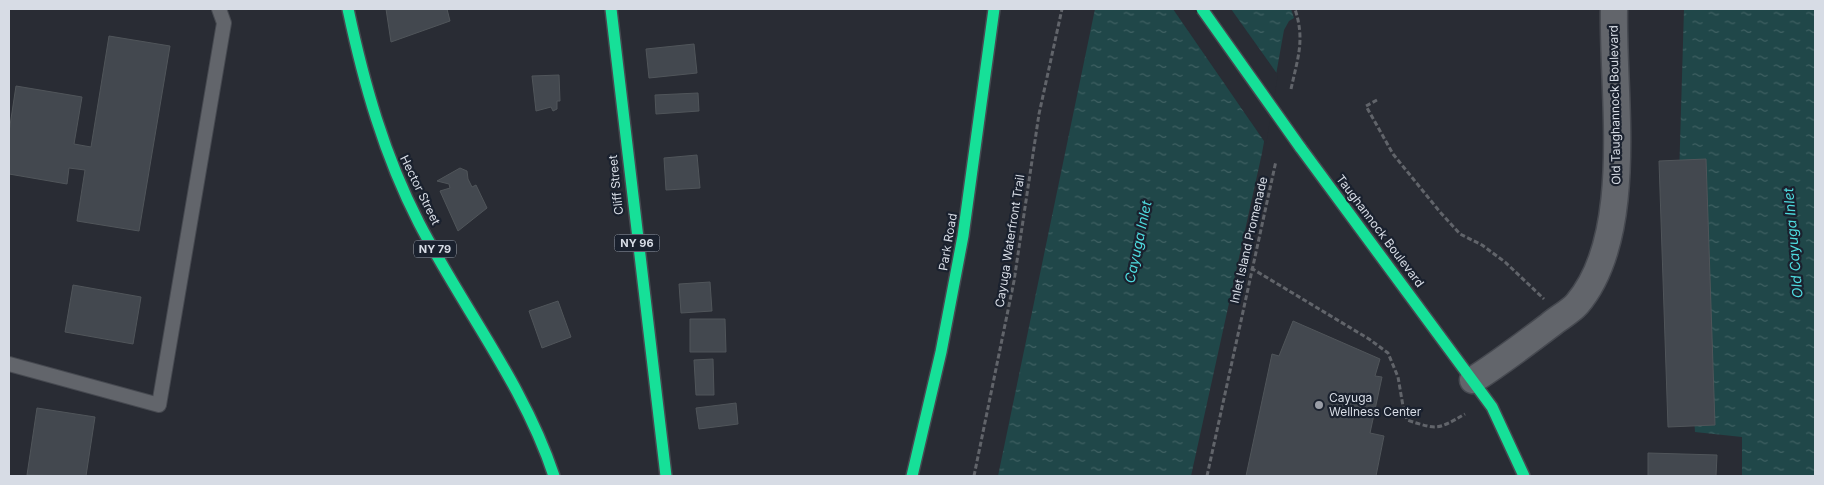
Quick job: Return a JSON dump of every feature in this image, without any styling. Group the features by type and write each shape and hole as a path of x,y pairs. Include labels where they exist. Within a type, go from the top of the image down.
{"main road":[{"name":"Hector Street","path":"348,9 359,62 385,151 422,227 530,414 548,454 554,476"},
{"name":"Cliff Street","path":"611,9 666,476"},
{"name":"Park Road","path":"912,476 941,352 963,236 994,9"},
{"name":"Taughannock Boulevard","path":"1202,9 1300,147 1474,380 1492,407 1524,476"}],"street":[{"name":"Old Taughannock Boulevard","path":"1474,380 1504,360 1577,304 1600,264 1612,220 1617,178 1614,9"}],"lane":[{"path":"9,364 159,405 224,22 219,9"}],"path":[{"name":"Cayuga Waterfront Trail","path":"974,476 1014,281 1040,114 1062,9"},
{"path":"1289,98 1301,42 1301,28 1295,9"},
{"path":"1377,100 1366,106 1373,119 1393,154 1440,212 1460,234 1482,245 1527,281 1548,303"},
{"name":"Inlet Island Promenade","path":"1207,476 1277,155"},
{"path":"1251,268 1388,353 1398,377 1407,420 1432,428 1441,428 1465,414"}],"water":[{"name":"Cayuga Inlet","path":"1095,9 1291,9 1294,18 1289,21 1284,30 1262,153 1191,476 998,476"},
{"name":"Old Cayuga Inlet","path":"1684,9 1815,9 1815,476 1742,476 1742,437 1695,432 1679,178"}],"pier":[{"path":"1173,9 1231,9 1278,75 1266,144"}],"building":[{"path":"386,9 447,9 450,21 391,42"},
{"path":"109,36 170,46 139,231 77,221 85,170 69,168 67,184 9,174 9,132 16,86 82,97 74,144 91,147"},
{"path":"694,44 697,73 649,78 646,49"},
{"path":"559,75 560,101 557,101 557,109 553,111 551,107 536,111 532,76"},
{"path":"698,93 699,111 656,114 655,95"},
{"path":"697,155 700,188 666,190 664,158"},
{"path":"1706,159 1715,425 1668,427 1659,161"},
{"path":"460,168 467,171 472,187 476,185 487,208 458,231 440,191 450,188 449,184 437,181"},
{"path":"710,282 712,311 681,313 679,284"},
{"path":"73,285 141,297 133,344 65,332"},
{"path":"558,301 571,337 542,348 529,311"},
{"path":"690,319 725,319 726,352 690,352"},
{"name":"Cayuga Wellness Center","path":"1293,321 1380,359 1375,376 1382,377 1370,433 1384,436 1376,476 1246,476 1272,354 1279,356"},
{"path":"713,359 714,395 696,395 694,360"},
{"path":"736,403 738,424 699,429 696,408"},
{"path":"37,408 95,417 86,476 27,475"},
{"path":"1648,453 1717,455 1716,476 1648,476"}],"traffic: fast":[{"path":"348,9 368,92 395,171 436,255 510,378 541,442 554,476"},
{"path":"611,9 666,476"},
{"path":"912,476 941,352 963,236 994,9"},
{"path":"1202,9 1300,147"},
{"path":"1300,147 1492,407 1524,476"}],"place":[{"name":"Cayuga Wellness Center","path":"1319,405"}]}
